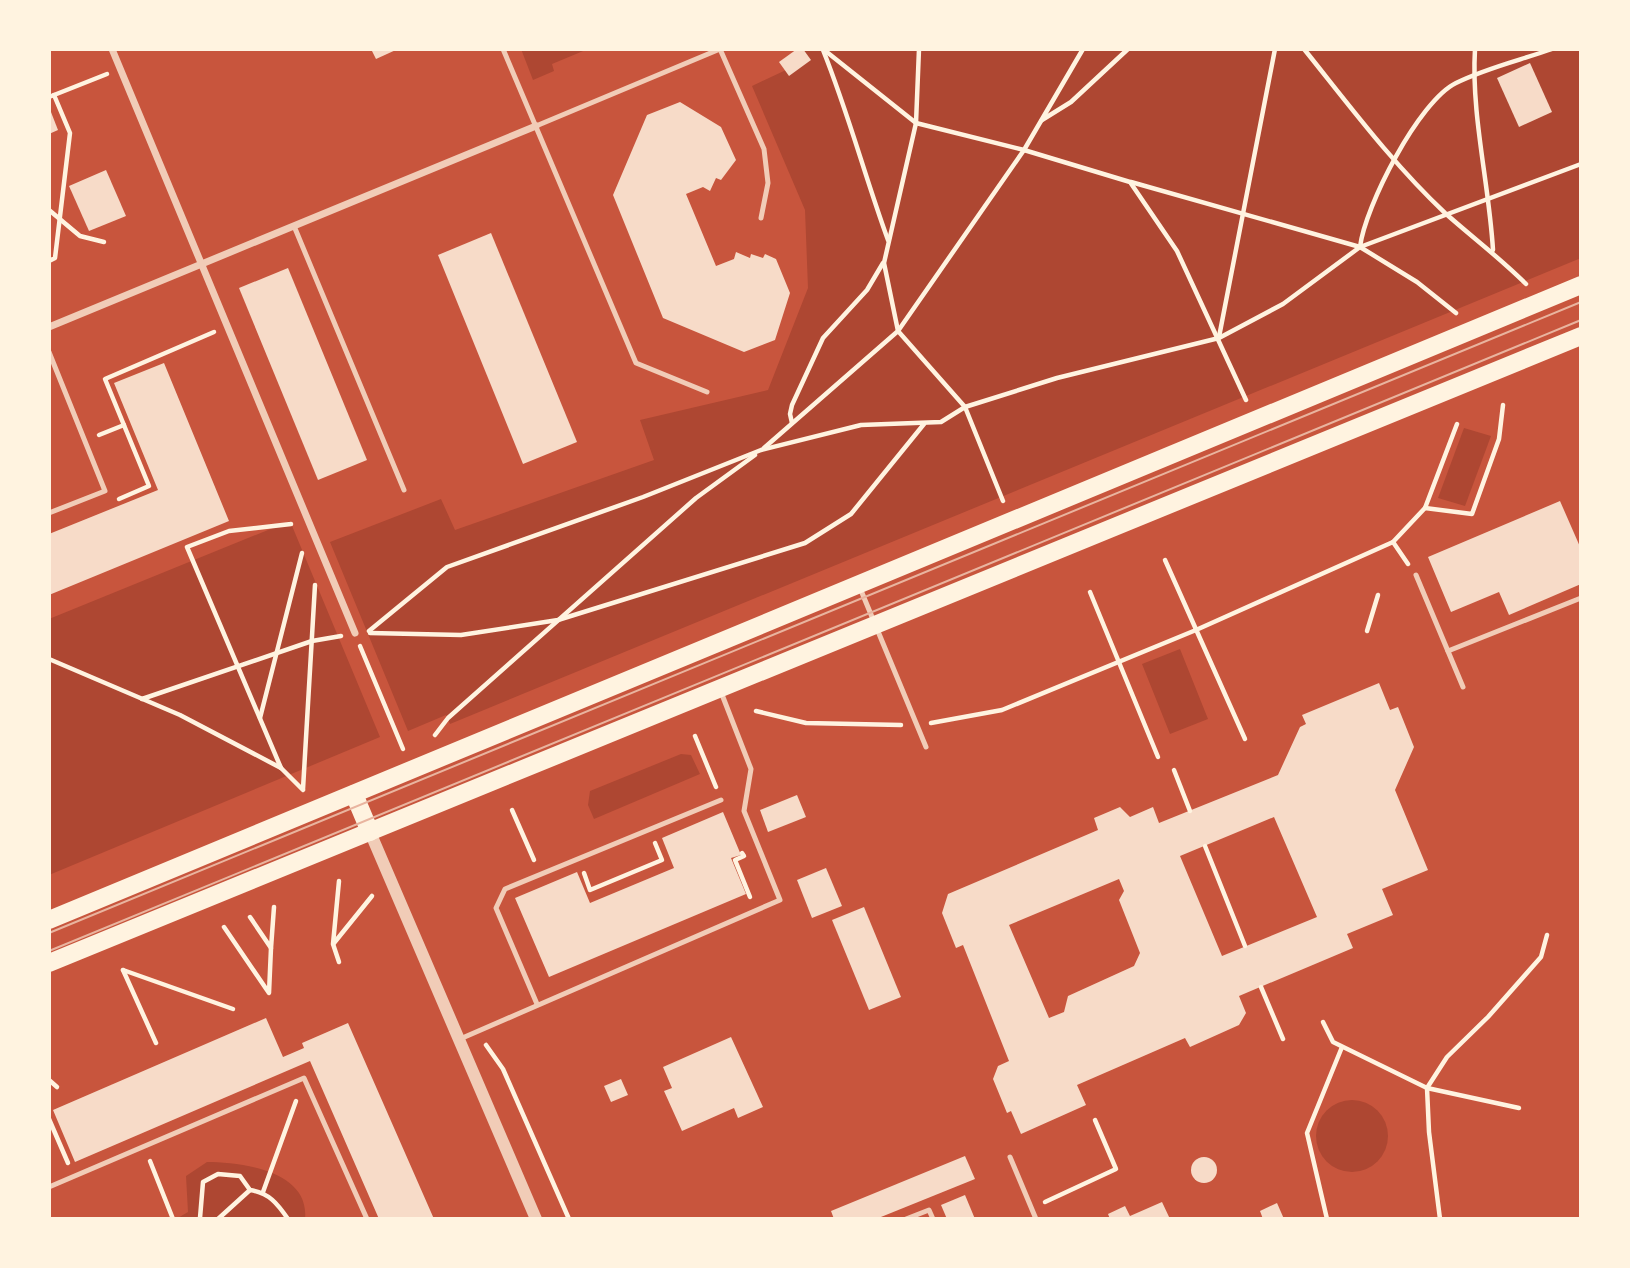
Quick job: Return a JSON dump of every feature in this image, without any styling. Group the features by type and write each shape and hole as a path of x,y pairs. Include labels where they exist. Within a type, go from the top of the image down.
{"main road":[{"path":"49,920 1581,285"},
{"path":"49,963 1581,336"},
{"path":"354,794 370,832"}],"street":[{"path":"112,49 355,633"},
{"path":"49,327 536,126"},
{"path":"370,832 536,1219"}],"lane":[{"path":"503,49 636,363 707,392"},
{"path":"536,126 720,49 764,149 768,183 761,218"},
{"path":"294,226 404,490"},
{"path":"49,352 105,491 49,513"},
{"path":"1416,575 1463,687"},
{"path":"859,585 926,747"},
{"path":"1448,651 1581,598"},
{"path":"460,1039 780,900 744,811 751,769 720,689"},
{"path":"537,1004 496,908 505,889 722,800"},
{"path":"49,1187 304,1078 367,1219"},
{"path":"1010,1157 1036,1219"},
{"path":"906,1219 929,1210 933,1219"}],"path":[{"path":"823,49 916,122 1024,150 1360,247 1417,282 1458,314"},
{"path":"823,49 845,106 869,189 889,241"},
{"path":"792,423 792,405 823,338 867,290 884,263 916,122 919,49"},
{"path":"434,736 447,718 696,498 761,450 898,331 1024,150 1083,49"},
{"path":"1041,121 1071,103 1129,49"},
{"path":"1219,338 1275,49"},
{"path":"1304,49 1395,160 1446,213 1493,251 1527,286"},
{"path":"1475,49 1473,77 1490,196 1493,251"},
{"path":"1360,247 1362,232 1375,198 1424,109 1454,84 1552,49"},
{"path":"49,261 55,258 70,133 51,96 120,68"},
{"path":"925,424 851,514 805,543 558,620 461,635 367,633 447,567 643,497 761,450 861,425 941,422 965,407 1057,378 1219,338 1283,304 1360,247 1581,164"},
{"path":"1130,182 1177,251 1247,400"},
{"path":"49,210 80,236 104,242"},
{"path":"884,263 898,331 965,407 1003,501"},
{"path":"112,502 149,486 105,379 228,327"},
{"path":"1425,508 1472,514 1499,439 1503,405"},
{"path":"756,711 806,723 918,726 1002,710 1119,663 1393,542 1425,508 1457,424"},
{"path":"84,440 124,425"},
{"path":"260,718 310,522 229,531 187,547 281,768"},
{"path":"49,659 142,699 281,768 303,790 317,541"},
{"path":"1393,542 1416,575"},
{"path":"1165,560 1245,739"},
{"path":"1090,592 1158,757"},
{"path":"1367,631 1378,595"},
{"path":"142,699 277,652 313,641 355,633 403,749"},
{"path":"695,736 722,800"},
{"path":"1174,770 1190,811"},
{"path":"512,810 540,874"},
{"path":"578,859 590,890 662,860 649,829"},
{"path":"739,845 744,856 735,860 748,893"},
{"path":"1205,846 1245,946"},
{"path":"339,881 333,944 339,962"},
{"path":"333,944 372,896"},
{"path":"224,927 269,993 274,907"},
{"path":"250,917 271,948"},
{"path":"1440,1219 1429,1132 1427,1088 1447,1057 1488,1017 1541,957 1547,935"},
{"path":"156,1043 123,970 233,1009"},
{"path":"1261,986 1283,1039"},
{"path":"1323,1022 1333,1042 1427,1088 1519,1108"},
{"path":"478,1032 503,1069 569,1219"},
{"path":"1327,1219 1307,1133 1342,1047"},
{"path":"263,1192 304,1078"},
{"path":"49,1080 57,1087"},
{"path":"49,1119 74,1176"},
{"path":"1032,1208 1116,1169 1095,1120"},
{"path":"144,1146 173,1219"},
{"path":"200,1219 202,1182 218,1174 240,1176 250,1190 263,1192 277,1203 288,1219"},
{"path":"218,1219 250,1190"}],"shaded area":[{"path":"521,49 588,49 552,64 554,71 533,80"},
{"path":"803,49 1581,49 1581,258 450,724 446,715 408,731 330,542 441,499 455,530 654,460 640,420 768,390 808,288 805,210 752,86 786,70 789,75 810,60"},
{"path":"1464,428 1491,436 1465,506 1438,498"},
{"path":"290,521 380,737 49,875 49,619"},
{"path":"1180,649 1208,719 1170,734 1142,664"},
{"path":"681,754 691,755 700,774 594,819 588,805 590,791"},
{"path":"1352,1100 1372,1106 1382,1116 1388,1136 1382,1156 1372,1166 1352,1172 1332,1166 1322,1156 1316,1136 1322,1116 1332,1106"},
{"path":"207,1162 255,1167 285,1180 297,1190 304,1203 305,1219 176,1219 188,1212 186,1176"}],"building":[{"path":"371,49 398,49 376,59"},
{"path":"797,49 803,49 811,60 789,76 779,62"},
{"path":"1530,63 1552,112 1519,127 1497,78"},
{"path":"680,102 721,127 736,160 721,180 716,178 710,191 703,187 686,194 716,266 734,259 736,252 750,258 751,254 763,258 765,254 776,259 790,293 775,340 744,352 663,318 613,195 647,115"},
{"path":"49,107 58,130 49,134"},
{"path":"106,170 126,216 89,231 69,186"},
{"path":"491,233 577,442 523,464 438,255"},
{"path":"288,268 367,460 318,480 239,288"},
{"path":"164,363 229,521 49,595 49,534 158,490 114,383"},
{"path":"1560,501 1581,549 1581,584 1509,615 1499,592 1451,612 1428,557"},
{"path":"1379,683 1390,710 1398,707 1414,747 1395,790 1428,870 1382,889 1393,915 1347,934 1353,948 1239,996 1246,1013 1239,1025 1190,1047 1185,1038 1077,1085 1086,1105 1021,1134 1011,1111 1007,1113 993,1079 998,1066 1009,1061 963,945 956,948 942,913 948,894 1098,830 1094,818 1120,807 1130,817 1153,807 1159,823 1278,775 1300,727 1306,724 1302,715","holes":["1274,817 1317,917 1222,956 1180,856","1119,879 1124,891 1119,900 1140,953 1134,966 1068,996 1064,1012 1049,1018 1009,925"]},
{"path":"797,795 806,817 768,832 760,810"},
{"path":"723,812 741,855 731,858 746,894 549,977 515,898 577,872 590,903 674,868 662,838"},
{"path":"826,868 842,906 812,918 797,880"},
{"path":"864,907 901,997 869,1010 832,920"},
{"path":"266,1018 283,1057 304,1048 302,1043 348,1023 434,1219 379,1219 310,1061 75,1162 53,1110"},
{"path":"731,1037 763,1107 738,1118 734,1108 682,1131 664,1091 672,1088 663,1067"},
{"path":"621,1079 628,1095 611,1102 604,1086"},
{"path":"965,1156 975,1179 876,1219 834,1219 831,1211"},
{"path":"1204,1157 1213,1161 1217,1170 1213,1179 1204,1183 1195,1179 1191,1170 1195,1161"},
{"path":"965,1195 975,1219 947,1219 941,1205"},
{"path":"1162,1202 1170,1219 1110,1219 1108,1214 1125,1206 1130,1216"},
{"path":"1277,1203 1284,1219 1263,1219 1260,1211"}],"tram line":[{"path":"49,933 1581,302"},
{"path":"49,951 1581,320"}]}
